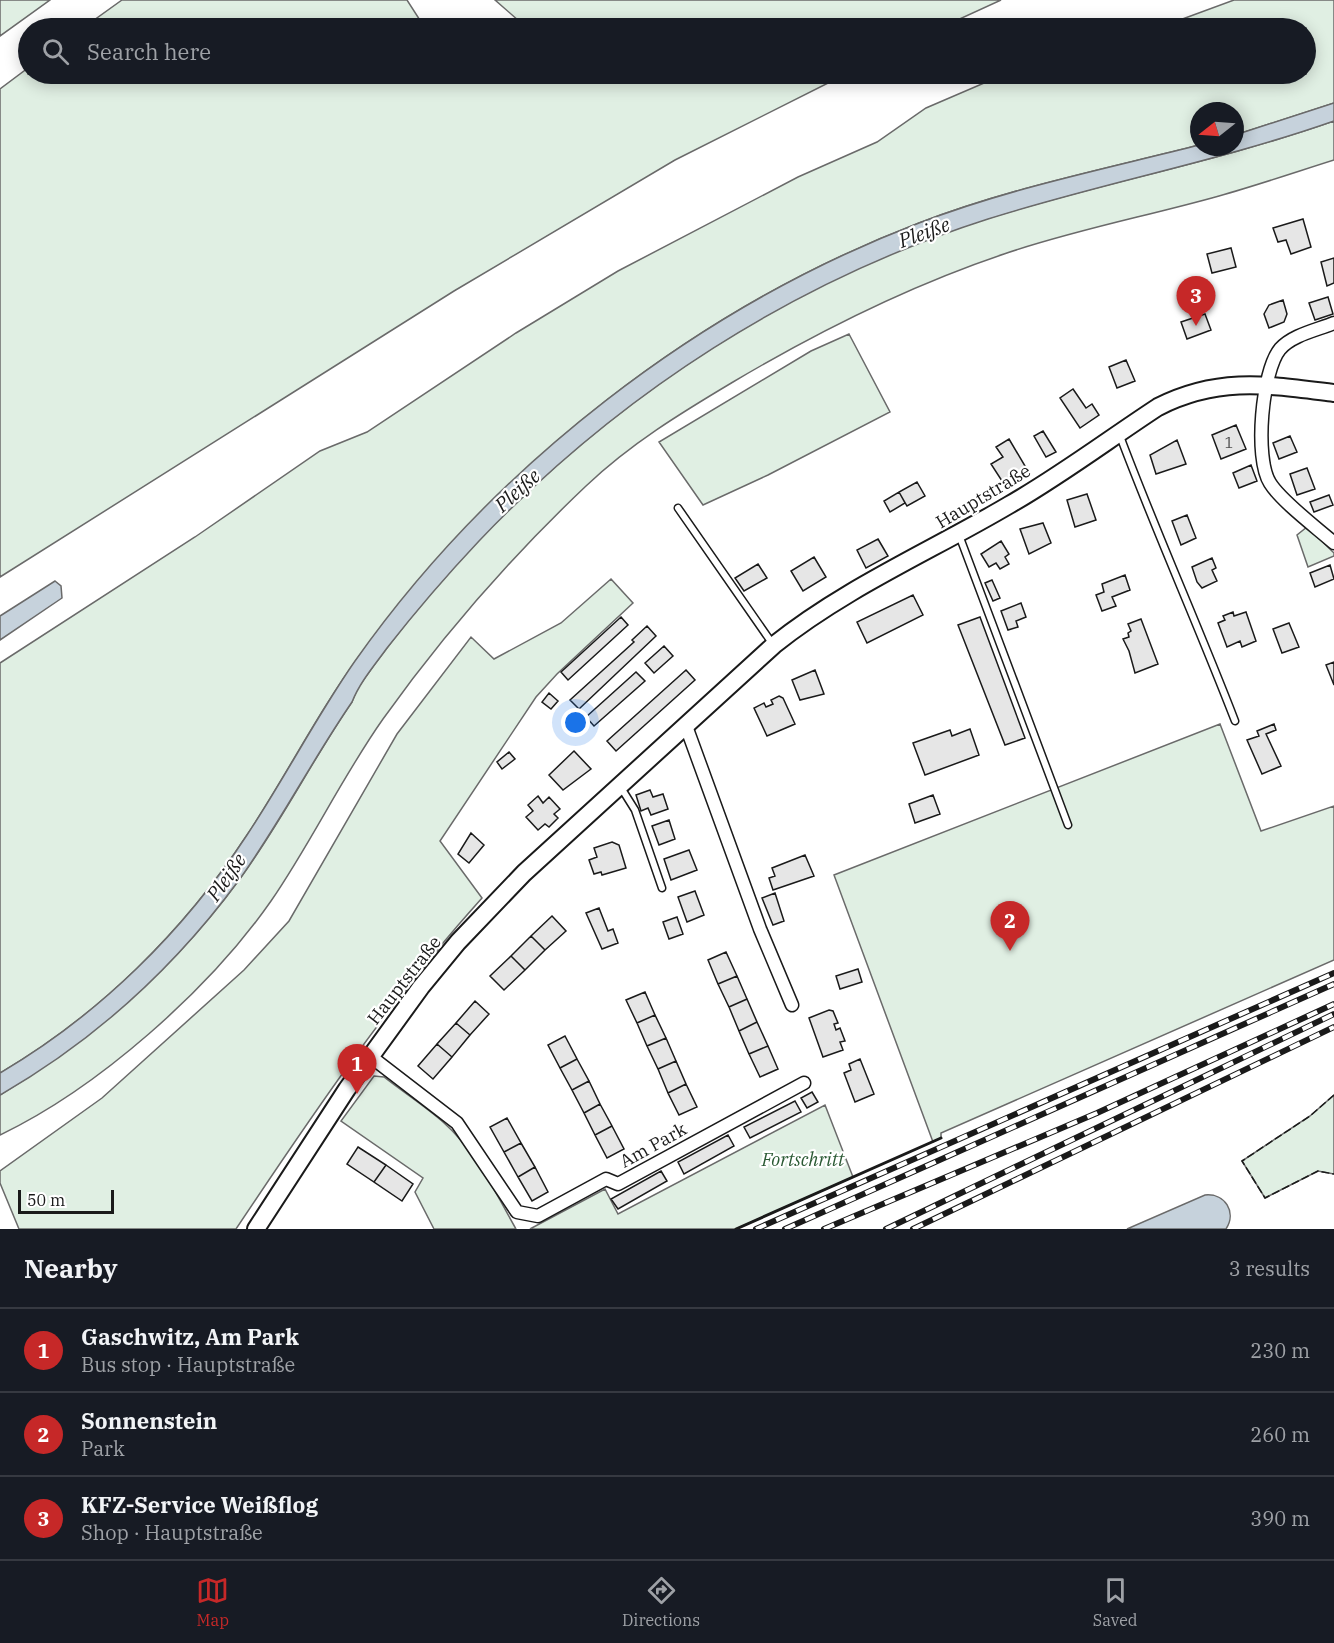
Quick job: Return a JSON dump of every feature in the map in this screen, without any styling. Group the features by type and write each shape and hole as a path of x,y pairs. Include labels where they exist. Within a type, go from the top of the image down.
{"main road":[{"name":"Hauptstraße","path":"256,1229 370,1056 458,942 524,873 774,645 834,602 1012,504 1158,407 1191,391 1245,384 1334,393"}],"street":[{"path":"1334,324 1301,336 1282,346 1272,361 1267,385 1261,454 1270,483 1334,543"},
{"path":"686,726 760,929 792,1005"},
{"name":"Am Park","path":"370,1056 457,1124 517,1212 538,1216 606,1179 618,1184 804,1083"}],"lane":[{"path":"1119,432 1172,570 1202,633 1235,721"},
{"path":"678,508 774,645"},
{"path":"958,534 1068,825"},
{"path":"620,786 635,810 662,888"}],"green space":[{"path":"0,0 50,0 25,18 18,18 18,23 0,36"},
{"path":"122,0 407,0 419,18 97,18"},
{"path":"495,0 1001,0 962,18 516,18"},
{"path":"1234,0 1334,0 1334,103 1244,132 1244,102 1190,102 1190,147 988,199 919,223 837,258 757,299 681,346 608,399 540,456 475,518 415,585 360,655 316,721 247,835 196,905 137,968 105,998 72,1025 0,1073 0,663 195,537 320,451 367,432 516,333 618,271 798,177 877,142 926,108 982,84 1316,84 1316,18 1185,18"},
{"path":"18,76 18,84 826,84 675,160 454,291 0,577 0,89"},
{"path":"1334,121 1334,160 1219,196 1030,245 934,280 865,311 765,363 675,417 620,456 531,541 429,657 368,741 271,901 246,935 216,968 184,1002 112,1064 75,1091 0,1135 0,1095 68,1050 130,1000 160,972 214,912 269,836 352,702 357,689 418,610 484,535 556,466 634,403 716,346 802,296 892,254 986,219 1029,206 1219,156 1244,156 1244,149"},
{"path":"849,334 890,412 768,475 703,505 659,442 811,351"},
{"path":"1307,527 1334,553 1334,556 1308,567 1297,535"},
{"path":"611,579 633,603 557,674 536,697 440,841 482,898 384,1017 323,1101 236,1229 19,1229 0,1183 0,1171 102,1098 244,970 289,921 397,734 471,637 494,659 561,623"},
{"path":"1220,724 1261,831 1334,806 1334,960 941,1133 941,1138 933,1142 834,875"},
{"path":"374,1076 384,1077 429,1110 455,1133 484,1172 516,1229 434,1229 415,1192 423,1178 341,1121"},
{"path":"1334,1095 1334,1174 1318,1171 1265,1198 1242,1161 1310,1116"},
{"name":"Fortschritt","path":"825,1105 853,1177 736,1229 530,1229 605,1189 618,1214"}],"water":[{"path":"1334,103 1334,121 1291,135 1244,149 1244,132"},
{"name":"Pleiße","path":"1190,147 1190,156 1218,156 988,219 916,245 846,275 779,309 713,348 650,391 590,437 479,541 443,580 387,648 363,681 254,858 188,943 131,1000 100,1026 35,1074 0,1095 0,1073 72,1025 105,998 137,968 196,905 247,835 355,661 409,590 470,523 535,460 605,401 679,348 756,300 837,258 919,223 988,199"},
{"path":"55,581 61,586 62,598 0,640 0,616"},
{"path":"1205,1195 1218,1197 1227,1205 1230,1216 1226,1229 1127,1229"}],"building":[{"path":"1303,219 1311,247 1291,254 1286,240 1278,242 1273,228"},
{"path":"1231,248 1236,267 1212,273 1207,254"},
{"path":"1334,258 1334,283 1327,286 1321,262"},
{"path":"1328,297 1333,314 1315,320 1309,303"},
{"path":"1283,300 1287,314 1284,322 1269,328 1264,314 1269,305"},
{"path":"1205,314 1211,330 1187,339 1181,322"},
{"path":"1126,360 1135,381 1117,388 1109,367"},
{"path":"1073,389 1086,408 1092,404 1099,415 1080,428 1060,398"},
{"path":"1236,425 1246,449 1221,459 1212,435"},
{"path":"1043,431 1056,452 1046,457 1034,436"},
{"path":"1290,436 1297,452 1279,459 1273,443"},
{"path":"1009,439 1028,471 1016,478 1014,474 1002,481 991,464 1003,457 996,447"},
{"path":"1177,440 1186,464 1156,474 1150,455"},
{"path":"1251,465 1257,481 1239,488 1233,473"},
{"path":"1307,468 1315,489 1297,495 1290,474"},
{"path":"917,482 925,496 907,506 899,492"},
{"path":"899,492 905,503 890,512 884,501"},
{"path":"1087,494 1096,520 1075,527 1067,500"},
{"path":"1329,495 1333,505 1314,512 1310,502"},
{"path":"1187,515 1196,538 1181,545 1172,521"},
{"path":"1043,523 1051,543 1029,554 1020,529"},
{"path":"878,539 888,556 866,568 857,550"},
{"path":"1001,541 1009,554 1005,557 1009,564 1000,569 996,563 989,567 981,554"},
{"path":"814,557 826,577 803,591 791,571"},
{"path":"1212,558 1216,568 1212,570 1217,581 1202,588 1197,582 1192,567"},
{"path":"758,564 767,578 744,591 735,578"},
{"path":"1330,565 1334,579 1315,587 1310,573"},
{"path":"1125,575 1130,590 1112,597 1116,606 1102,611 1096,595 1104,592 1102,584"},
{"path":"992,580 1000,598 993,601 985,583"},
{"path":"913,595 923,615 867,643 857,622"},
{"path":"1021,603 1026,617 1016,621 1018,627 1008,630 1001,611"},
{"path":"1233,612 1234,616 1246,612 1256,641 1242,647 1240,641 1227,647 1218,623 1225,620 1223,616"},
{"path":"621,617 628,625 568,680 561,672"},
{"path":"980,617 1025,738 1005,745 958,625"},
{"path":"1141,619 1158,664 1135,673 1123,639 1129,637 1128,633 1131,631 1128,624"},
{"path":"1289,623 1299,647 1282,653 1273,629"},
{"path":"647,626 656,636 579,709 570,700 634,642 632,640"},
{"path":"664,646 673,656 654,673 645,663"},
{"path":"1334,662 1334,685 1326,665"},
{"path":"686,670 695,680 616,751 607,741"},
{"path":"815,670 824,694 800,700 792,680"},
{"path":"636,672 645,681 594,726 586,717"},
{"path":"549,693 558,701 551,709 542,702"},
{"path":"779,696 783,698 795,724 767,736 754,708 764,703 766,707 773,704 771,700"},
{"path":"1274,724 1276,730 1266,734 1281,766 1262,774 1247,740 1259,736 1257,731"},
{"path":"970,729 979,755 925,775 913,743 950,730 952,736"},
{"path":"574,751 591,769 563,790 549,775"},
{"path":"509,752 515,759 502,769 497,762"},
{"path":"650,790 653,797 663,794 668,809 651,815 648,808 641,811 636,795"},
{"path":"933,795 940,814 915,823 909,804"},
{"path":"538,796 543,803 549,797 560,809 554,814 558,818 549,827 545,824 538,830 526,817 533,811 528,805"},
{"path":"669,820 675,839 659,845 652,826"},
{"path":"471,833 484,845 469,863 458,854"},
{"path":"612,842 619,845 626,868 602,875 601,872 594,874 589,860 597,857 594,848"},
{"path":"689,850 697,870 671,880 664,859"},
{"path":"805,855 814,876 773,890 769,878 775,876 772,868"},
{"path":"695,891 704,915 687,922 678,897"},
{"path":"775,893 784,921 773,925 762,898"},
{"path":"599,908 608,931 613,929 618,943 602,949 586,913"},
{"path":"552,916 566,931 545,950 531,936"},
{"path":"677,917 683,934 669,939 663,922"},
{"path":"531,936 545,950 525,970 511,956"},
{"path":"726,952 737,976 718,984 708,960"},
{"path":"511,956 525,970 504,990 490,976"},
{"path":"858,969 862,982 840,989 836,976"},
{"path":"737,976 747,999 729,1007 718,984"},
{"path":"645,992 655,1015 637,1023 626,1000"},
{"path":"747,999 757,1022 739,1031 729,1007"},
{"path":"475,1001 489,1014 470,1035 456,1023"},
{"path":"829,1010 833,1011 838,1023 834,1024 836,1030 840,1028 845,1041 840,1042 843,1050 823,1057 809,1018"},
{"path":"655,1015 666,1038 647,1046 637,1023"},
{"path":"757,1022 768,1046 749,1054 739,1031"},
{"path":"456,1023 470,1035 452,1057 437,1044"},
{"path":"565,1036 577,1059 560,1068 548,1045"},
{"path":"666,1038 676,1061 658,1069 647,1046"},
{"path":"437,1044 452,1057 433,1079 418,1066"},
{"path":"768,1046 778,1069 760,1077 749,1054"},
{"path":"577,1059 589,1081 572,1090 560,1068"},
{"path":"860,1059 874,1094 855,1102 844,1073 851,1070 849,1064"},
{"path":"676,1061 686,1084 668,1093 658,1069"},
{"path":"589,1081 600,1104 584,1113 572,1090"},
{"path":"686,1084 697,1107 679,1115 668,1093"},
{"path":"812,1092 818,1102 807,1108 801,1098"},
{"path":"795,1101 801,1112 750,1138 744,1127"},
{"path":"600,1104 612,1126 595,1135 584,1113"},
{"path":"507,1118 521,1143 504,1152 490,1127"},
{"path":"612,1126 624,1149 607,1158 595,1135"},
{"path":"728,1135 734,1146 684,1174 678,1162"},
{"path":"521,1143 535,1167 518,1177 504,1152"},
{"path":"358,1147 386,1165 374,1182 347,1164"},
{"path":"386,1165 413,1184 402,1201 374,1182"},
{"path":"535,1167 548,1192 532,1201 518,1177"},
{"path":"661,1171 667,1181 618,1209 611,1199"}],"railway":[{"path":"756,1229 1334,973"},
{"path":"785,1229 1334,984"},
{"path":"824,1229 1097,1113 1334,1004"},
{"path":"886,1229 1334,1014"},
{"path":"913,1229 1334,1027"}],"fence":[{"path":"1334,1095 1310,1116 1242,1161 1265,1198 1318,1171 1334,1174"}],"wall":[{"path":"736,1229 941,1138"}],"place":[{"name":"KFZ-Service Weißflog","path":"1196,326"},
{"name":"Sonnenstein","path":"1010,951"},
{"name":"Gaschwitz, Am Park","path":"357,1094"}]}
